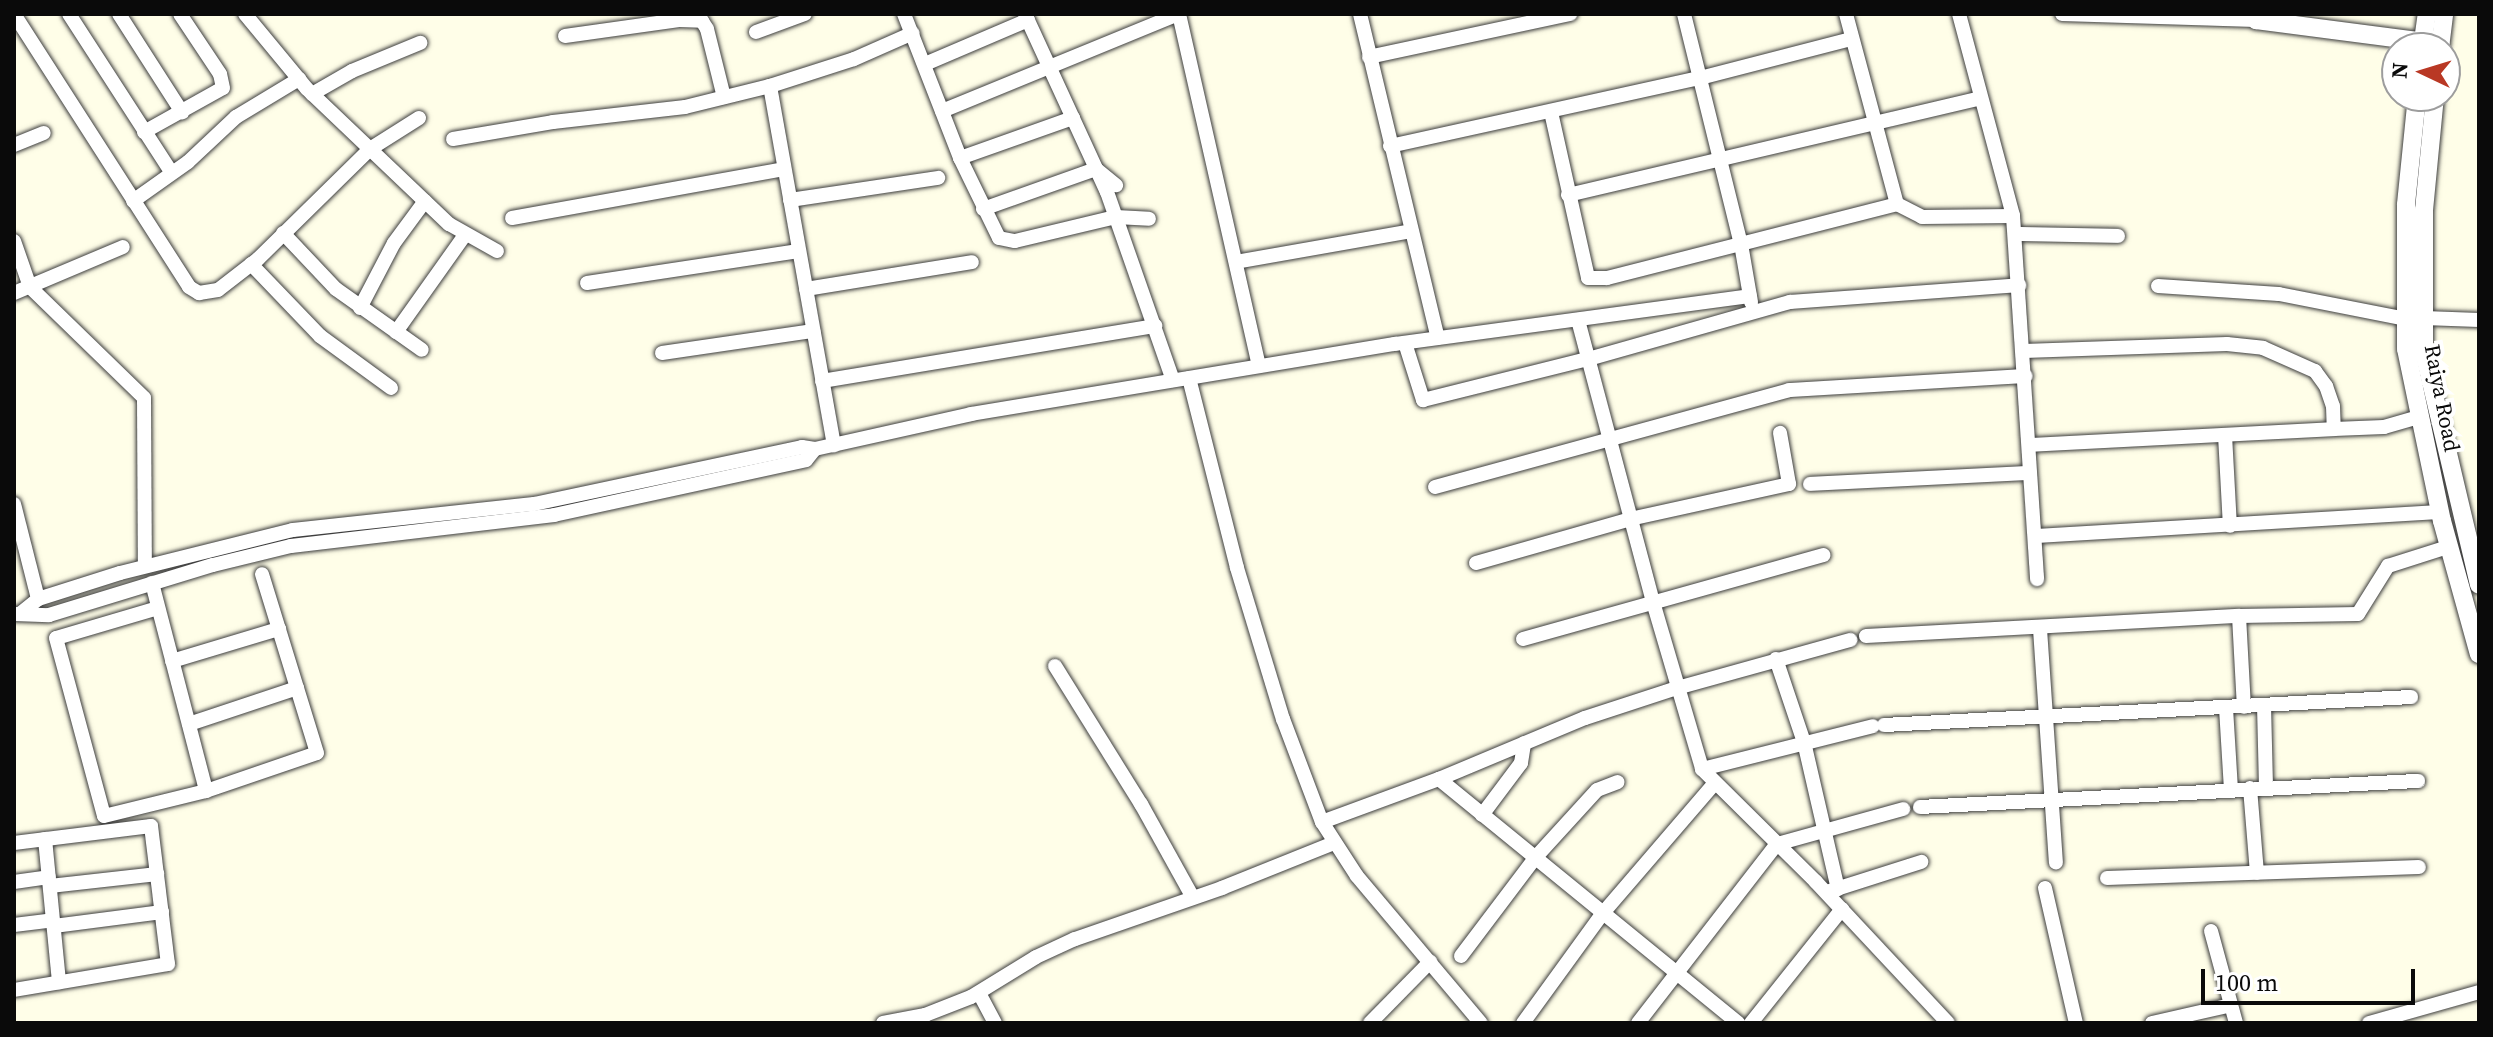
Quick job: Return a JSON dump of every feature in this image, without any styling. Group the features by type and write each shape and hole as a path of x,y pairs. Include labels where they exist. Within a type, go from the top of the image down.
{"street":[{"path":"14,14 189,287 210,305"},
{"path":"69,14 172,173"},
{"path":"119,14 182,112"},
{"path":"144,132 216,93 223,82 180,14"},
{"path":"756,32 805,14"},
{"path":"942,111 1179,14 1259,366"},
{"path":"1360,14 1438,338"},
{"path":"1369,57 1525,19 1570,14"},
{"path":"1684,14 1741,244 1751,303"},
{"path":"1846,14 1897,204"},
{"path":"1959,14 2013,216 2026,376 2037,579"},
{"path":"2062,14 2329,21 2381,33"},
{"path":"248,15 312,94 370,149 465,235 497,251"},
{"path":"925,64 1027,17 1116,217 1173,380"},
{"path":"565,36 679,20 702,21 707,29 724,97"},
{"path":"453,139 553,122 685,107 770,86 854,59 911,20 960,158 999,238 1007,242 1116,217 1149,219"},
{"path":"1390,146 1700,78 1851,39"},
{"path":"312,94 352,71 420,43"},
{"path":"133,201 172,173 236,117 299,79"},
{"path":"770,86 834,445"},
{"path":"1568,195 1720,162 1981,98"},
{"path":"1551,112 1588,278 1607,278 1897,204 1922,217 2013,216"},
{"name":"Raiya Road","path":"2415,112 2406,205 2415,318 2479,585"},
{"name":"Raiya Road","path":"2433,112 2410,377 2448,547 2475,626 2479,654"},
{"path":"199,293 218,290 251,264 370,149 419,118"},
{"path":"960,158 1073,118"},
{"path":"14,145 44,133"},
{"path":"512,218 784,169"},
{"path":"1096,169 1116,185"},
{"path":"983,209 1096,169"},
{"path":"790,200 938,178"},
{"path":"360,308 394,243 425,201"},
{"path":"1236,262 1411,231"},
{"path":"283,233 360,308 422,350"},
{"path":"2015,234 2118,236"},
{"path":"396,332 465,235"},
{"path":"14,241 30,287 144,398 145,566"},
{"path":"14,293 123,247"},
{"path":"587,283 799,251"},
{"path":"806,289 972,262"},
{"path":"251,264 320,336 391,388"},
{"path":"17,613 38,599 145,566 293,530 534,504 771,453 802,447 815,449 971,414 1173,380 1438,338 1578,320 1751,303 2019,285"},
{"path":"2158,286 2279,294 2415,318 2479,320"},
{"path":"1405,343 1423,400 1588,359 1751,303"},
{"path":"1578,320 1630,519 1702,769 1777,844 1832,891 1842,909 1948,1023"},
{"path":"822,381 1155,326"},
{"path":"662,353 813,331"},
{"path":"2024,351 2227,344 2263,348 2315,371 2326,386 2333,406 2334,429"},
{"path":"1435,487 1789,390 2026,376"},
{"path":"1189,378 1237,568 1283,719 1322,822 1334,843 1481,1023"},
{"path":"2029,445 2384,427 2419,417"},
{"path":"1476,563 1630,519 1789,484 1780,433"},
{"path":"2225,435 2230,526"},
{"path":"17,613 49,615 152,583 291,546 554,515 806,460 815,449"},
{"path":"1810,484 2030,473"},
{"path":"14,504 38,599"},
{"path":"2035,536 2440,512"},
{"path":"1866,636 2239,616 2358,614 2388,566 2448,547"},
{"path":"1523,639 1823,555"},
{"path":"158,608 56,638 104,816 206,791 317,753 262,574"},
{"path":"152,583 206,791"},
{"path":"85,603 92,628"},
{"path":"2239,616 2244,707"},
{"path":"172,661 279,629"},
{"path":"2040,629 2056,862"},
{"path":"1322,822 1439,779 1585,718 1677,688 1850,640"},
{"path":"1776,659 1804,742 1826,831 1832,891"},
{"path":"1055,666 1141,804 1193,898"},
{"path":"189,724 297,688"},
{"path":"1702,769 1879,725 2044,719 2411,697"},
{"path":"2264,705 2266,787"},
{"path":"2226,708 2231,789"},
{"path":"1482,815 1521,763 1524,743"},
{"path":"1439,779 1738,1023"},
{"path":"1920,807 2418,781"},
{"path":"1461,956 1535,858 1597,790 1618,782"},
{"path":"1523,1023 1603,913 1714,784"},
{"path":"2250,788 2257,873"},
{"path":"1638,1023 1777,844 1903,809"},
{"path":"14,843 151,826 168,964 14,990"},
{"path":"45,839 59,982"},
{"path":"883,1023 925,1015 979,993 1036,957 1075,939 1193,898 1334,843"},
{"path":"1832,891 1921,862"},
{"path":"2107,878 2419,867"},
{"path":"14,882 157,874"},
{"path":"2045,888 2076,1023"},
{"path":"1751,1023 1842,909"},
{"path":"14,925 162,912"},
{"path":"2211,931 2236,1023"},
{"path":"1370,1023 1430,962"},
{"path":"2369,1023 2479,992"},
{"path":"979,993 995,1023"},
{"path":"2152,1023 2231,1005"}]}
